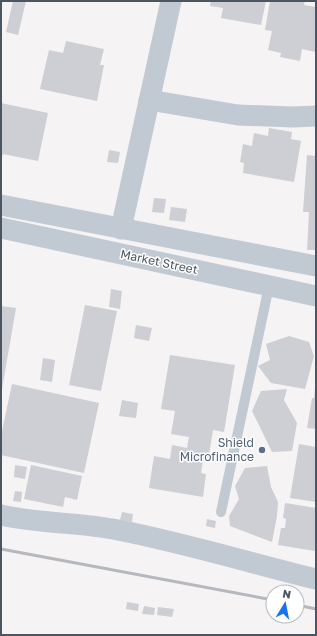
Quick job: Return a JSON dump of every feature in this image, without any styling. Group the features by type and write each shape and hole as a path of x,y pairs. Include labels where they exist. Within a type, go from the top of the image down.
{"street":[{"path":"121,229 171,1"},
{"path":"149,100 238,115 293,117 316,116"},
{"name":"Market Street","path":"1,206 316,266"},
{"name":"Market Street","path":"1,228 316,296"},
{"path":"1,515 15,518 117,529 316,579"}],"lane":[{"path":"221,512 269,286"}],"building":[{"path":"13,1 26,1 18,35 6,32"},
{"path":"211,1 266,1 261,25 221,18 223,8 210,6"},
{"path":"270,1 305,1 304,5 316,7 315,52 302,49 300,61 280,57 281,53 268,50 272,31 265,30"},
{"path":"66,41 104,49 100,65 104,65 97,101 40,89 49,50 63,53"},
{"path":"1,103 48,113 38,161 3,154 1,160"},
{"path":"269,128 292,132 291,139 301,141 294,182 243,173 244,163 240,162 243,144 252,146 254,133 268,136"},
{"path":"109,150 120,152 118,163 107,162"},
{"path":"307,155 316,156 316,250 307,250 309,212 303,212"},
{"path":"154,198 166,199 164,213 152,212"},
{"path":"171,207 187,209 185,222 169,220"},
{"path":"111,289 122,291 120,309 109,307"},
{"path":"85,305 117,311 101,391 69,385"},
{"path":"1,306 16,308 2,389 1,389"},
{"path":"136,325 152,328 149,341 134,338"},
{"path":"289,336 309,342 314,356 305,389 271,383 258,366 270,360 266,344"},
{"path":"170,355 235,365 224,432 213,430 208,461 203,461 201,473 206,474 203,497 149,488 154,456 170,459 172,445 187,448 189,437 171,434 175,411 161,409"},
{"path":"43,358 55,360 52,382 40,380"},
{"path":"12,384 99,403 84,473 1,455 1,436"},
{"path":"316,388 316,429 307,428"},
{"path":"287,389 284,400 297,423 292,451 272,452 252,411 261,391"},
{"path":"122,400 138,403 136,418 119,416"},
{"path":"299,444 316,447 316,502 290,498"},
{"path":"15,465 27,467 25,479 14,477"},
{"path":"31,465 82,476 77,500 65,497 63,507 24,499"},
{"path":"267,466 271,487 278,502 272,542 230,526 229,516 239,499 235,486 245,468"},
{"path":"15,491 22,492 21,502 13,501"},
{"path":"285,503 316,508 315,551 278,545 281,528 285,528 286,519 283,518"},
{"path":"122,512 133,514 132,522 120,520"},
{"path":"207,519 216,521 215,528 206,526"},
{"path":"127,602 139,604 138,611 126,609"},
{"path":"144,606 155,608 154,615 142,614"},
{"path":"158,607 174,609 172,617 157,615"}],"railway":[{"path":"1,549 265,598"},
{"path":"305,607 316,609"}],"place":[{"name":"Shield Microfinance","path":"262,450"}]}
